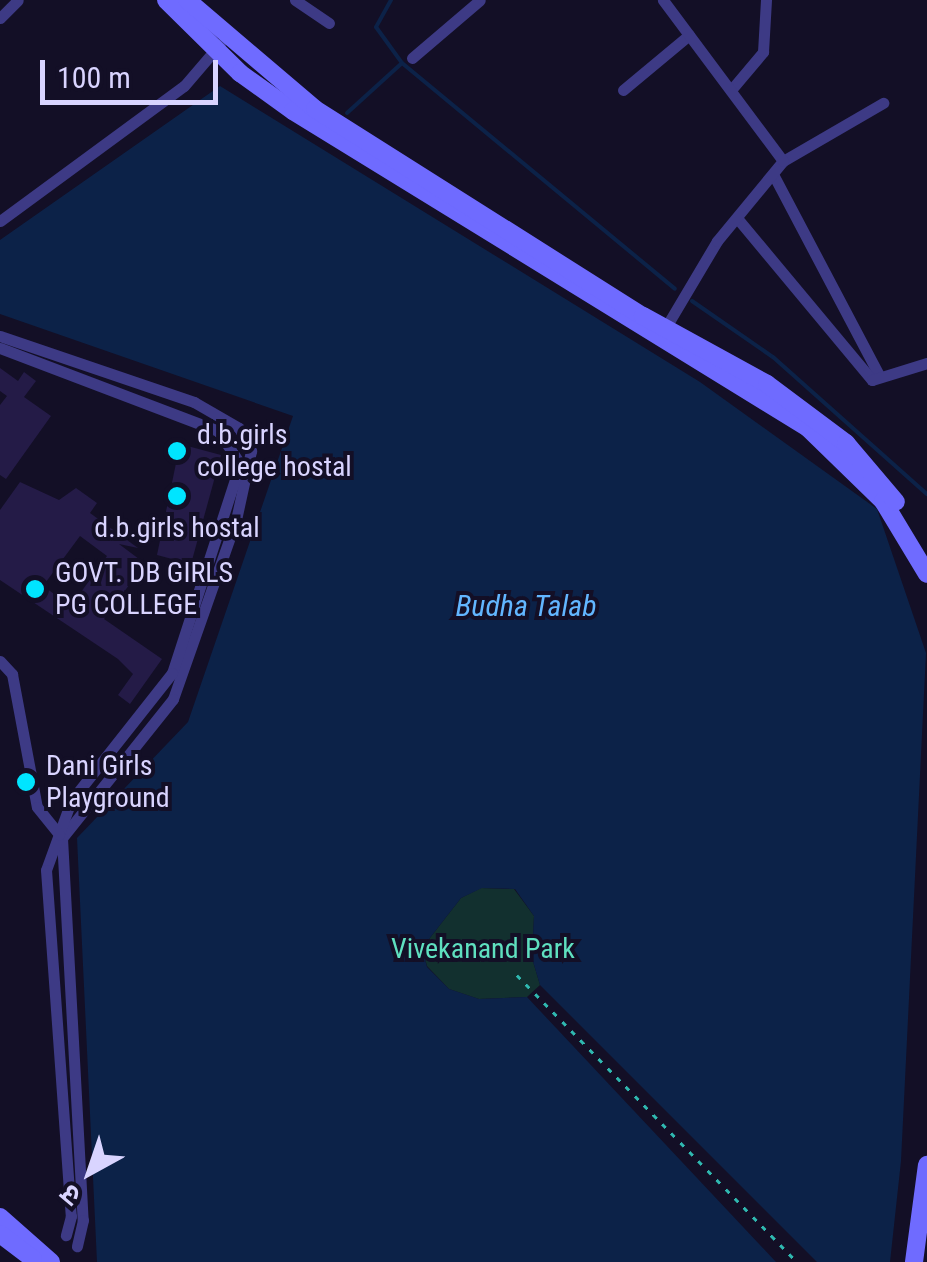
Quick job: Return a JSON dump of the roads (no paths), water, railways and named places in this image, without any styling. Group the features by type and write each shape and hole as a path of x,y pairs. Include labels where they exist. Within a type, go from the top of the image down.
{"street":[{"path":"0,18 18,0"},
{"path":"166,0 221,43 293,111 752,390 856,470 927,573"},
{"path":"187,0 221,43"},
{"path":"295,0 328,23"},
{"path":"412,58 480,0"},
{"path":"663,0 783,161"},
{"path":"731,90 763,52 766,0"},
{"path":"622,90 690,35"},
{"path":"0,221 184,86 221,43"},
{"path":"661,334 737,218 783,161 883,102"},
{"path":"774,176 880,377"},
{"path":"737,218 826,331 872,380 927,363"},
{"path":"0,336 194,402 239,428 251,451 236,520 173,698 58,834"},
{"path":"0,348 218,431 240,464 172,673 58,834 46,870 71,1216 66,1235"},
{"path":"0,662 12,674 37,807 58,834 83,1220 77,1246"},
{"path":"914,1262 927,1165"},
{"path":"0,1217 51,1262"},
{"path":"0,1234 38,1262"}],"water":[{"name":"Budha Talab","path":"220,86 700,382 877,509 926,653 901,1161 890,1262 817,1262 540,985 532,958 534,916 515,889 482,888 461,898 422,948 427,967 449,989 479,999 527,997 776,1262 97,1262 77,838 188,722 293,416 0,314 0,240"}],"waterway":[{"path":"391,0 376,27 402,63 675,289"},
{"path":"347,113 402,63"},
{"path":"692,301 773,357 927,494"}],"place":[{"name":"d.b.girls college hostal","path":"177,451"},
{"name":"d.b.girls hostal","path":"177,496"},
{"name":"GOVT. DB GIRLS PG COLLEGE","path":"35,589"},
{"name":"Dani Girls Playground","path":"26,782"}],"park label":[{"name":"Vivekanand Park","path":"483,949"}]}
